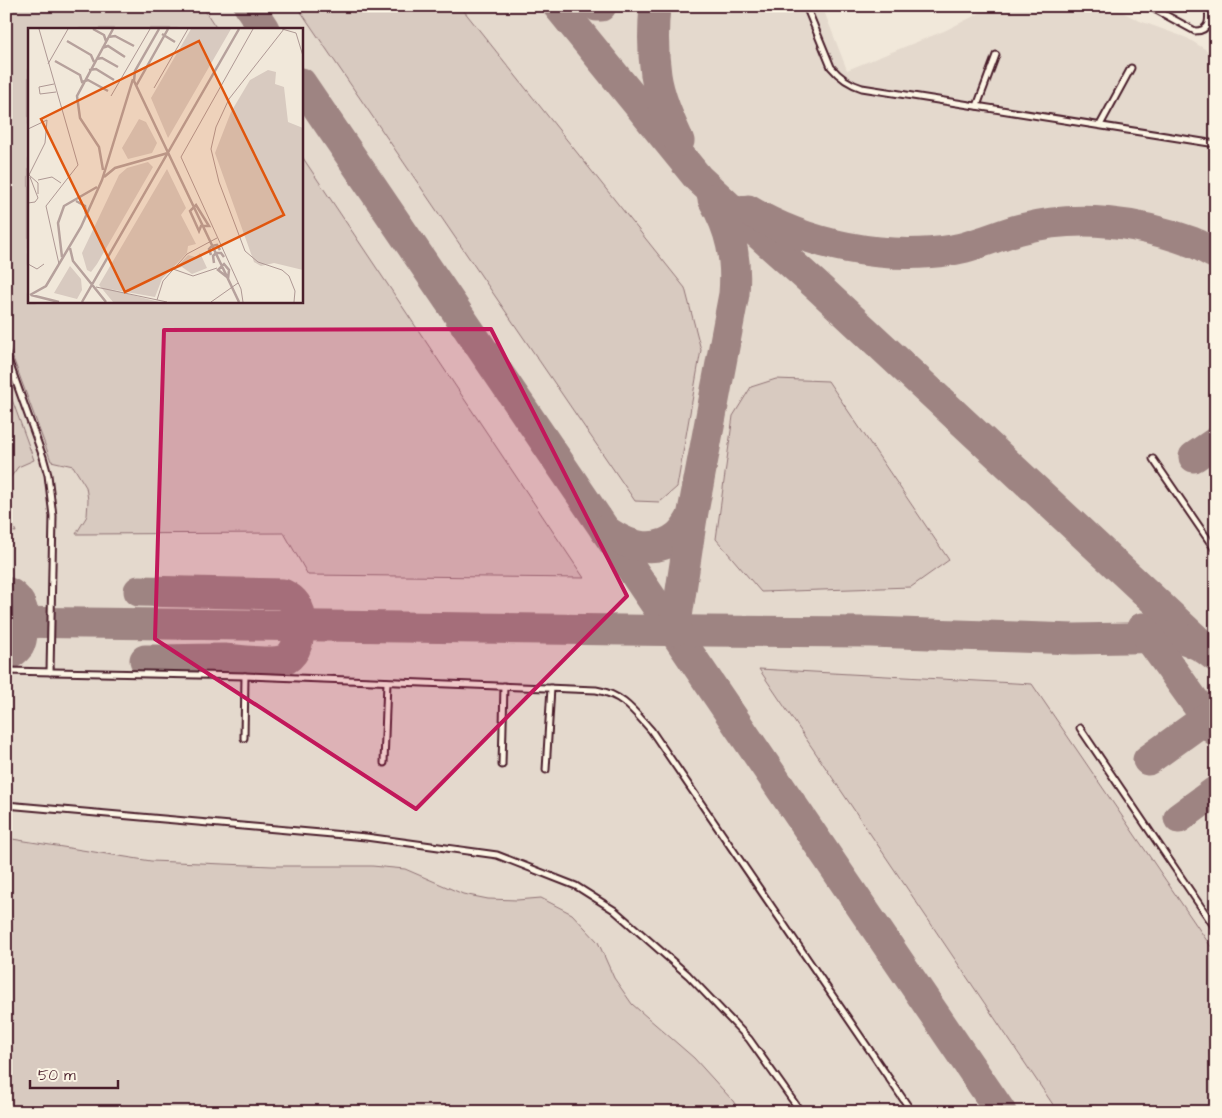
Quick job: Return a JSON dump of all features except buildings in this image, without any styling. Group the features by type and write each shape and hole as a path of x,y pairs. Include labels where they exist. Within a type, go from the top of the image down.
{"lane":[{"path":"806,6 831,67 844,81 853,85 862,88 1216,144"},
{"path":"1149,6 1190,29 1199,31 1204,29 1209,21 1208,6"},
{"path":"977,106 996,55"},
{"path":"1100,126 1131,68"},
{"path":"6,354 43,457 52,495 50,672"},
{"path":"1154,459 1216,551"},
{"path":"6,671 245,676 504,686 596,690 614,695 628,705 651,730 912,1112"},
{"path":"244,738 245,676"},
{"path":"384,763 387,682"},
{"path":"502,765 504,686"},
{"path":"546,770 551,688"},
{"path":"1080,728 1216,929"},
{"path":"6,805 366,837 497,855 576,886 614,910 688,975 749,1039 801,1112"}],"highlighted area":[{"path":"491,329 627,596 416,809 155,639 164,330"}],"shaded area":[{"path":"6,6 822,6 847,70 944,31 988,9 989,6 1112,6 1140,21 1187,38 1216,56 1216,1112 6,1112"},
{"path":"6,6 202,6 216,28 28,28 28,302 302,302 302,156 584,578 308,575 284,533 76,534 87,516 88,500 86,487 73,466 51,461 6,339"},
{"path":"297,6 460,6 685,288 701,350 677,487 660,502 635,501"},
{"path":"776,379 828,381 949,560 911,587 761,592 716,539 733,416 751,387"},
{"path":"6,383 34,460 18,467 8,481 6,488"},
{"path":"6,509 16,532 6,531"},
{"path":"759,669 1032,684 1216,954 1216,1112 1058,1112"},
{"path":"6,838 151,861 272,866 372,866 405,869 463,894 488,899 517,900 541,898 572,914 598,942 614,978 632,1004 694,1058 733,1101 740,1112 6,1112"}],"taxiway":[{"path":"249,6 263,28"},
{"path":"558,6 698,178 818,287 1200,643"},
{"path":"655,6 654,50 657,83 665,109 679,141"},
{"path":"302,84 1001,1112"},
{"path":"675,630 692,517 734,294 735,268 731,245 724,222 713,199"},
{"path":"748,210 795,233 820,241 873,251 926,253 952,250 1042,224 1086,221 1108,222 1151,229 1192,242 1216,254"},
{"path":"1194,457 1216,442"},
{"path":"605,530 632,544 651,547 669,542 678,536 692,517"},
{"path":"139,591 283,594 296,604 300,616 299,637 294,652 281,661 257,662 225,659 145,660"},
{"path":"6,592 14,596 20,604 23,622 19,646 6,656"},
{"path":"6,622 871,632 1074,639 1178,637 1189,640 1216,657"},
{"path":"1142,628 1216,731"},
{"path":"1148,760 1216,711"},
{"path":"1179,818 1216,791"}]}
